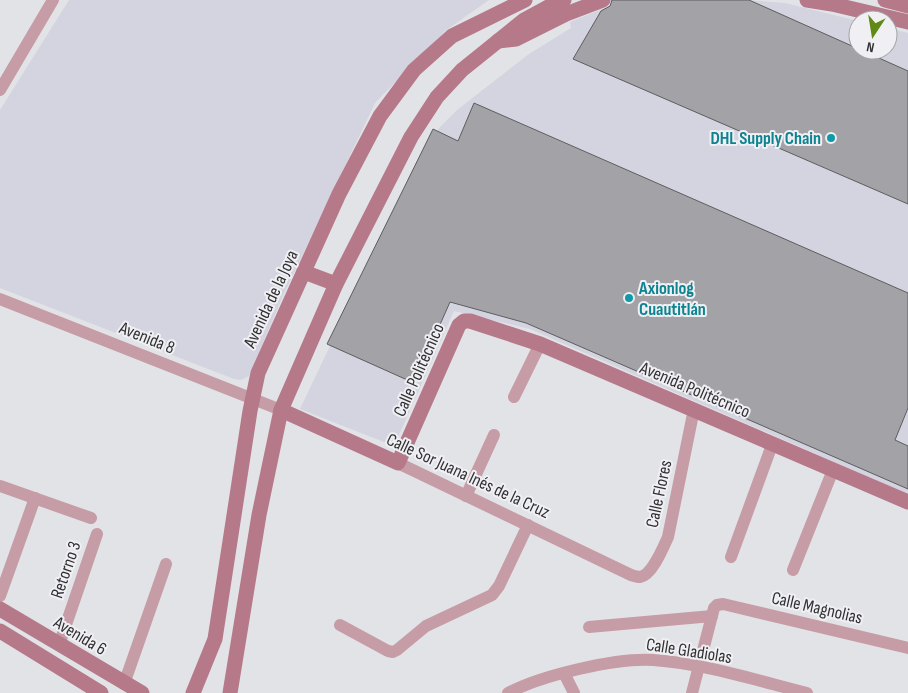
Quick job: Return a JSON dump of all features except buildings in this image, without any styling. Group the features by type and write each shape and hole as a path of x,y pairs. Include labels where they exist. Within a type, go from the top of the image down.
{"main road":[{"path":"490,16 504,0"},
{"name":"Avenida de la Joya","path":"193,693 215,639 252,399 258,373 339,194 380,116 414,70 452,36 525,0"},
{"path":"230,693 259,516 281,410 336,284 411,137 432,105 462,70 496,41 524,20 564,0"},
{"path":"496,41 522,36 566,14 603,0"},
{"path":"807,0 908,22"},
{"path":"886,0 908,6"},
{"path":"304,272 336,284"},
{"name":"Avenida Politécnico","path":"464,321 470,321 540,344 908,502"},
{"name":"Calle Politécnico","path":"398,463 460,325 464,321"},
{"name":"Calle Sor Juana Inés de la Cruz","path":"281,410 398,463"},
{"name":"Avenida 6","path":"0,609 142,693"},
{"path":"0,631 101,693"}],"street":[{"path":"0,90 53,0"},
{"name":"Avenida 8","path":"0,299 281,410"},
{"path":"514,397 540,344"},
{"name":"Calle Flores","path":"640,577 648,573 661,553 668,537 694,409"},
{"path":"466,496 494,435"},
{"path":"730,557 772,445"},
{"name":"Calle Sor Juana Inés de la Cruz","path":"398,463 632,575 640,577"},
{"path":"793,570 833,470"},
{"path":"0,486 90,518"},
{"path":"0,596 35,498"},
{"path":"340,626 393,652 426,626 492,595 499,586 528,525"},
{"name":"Retorno 3","path":"59,645 97,534"},
{"path":"124,684 166,564"},
{"name":"Calle Magnolias","path":"589,627 714,610 723,604 908,648"},
{"path":"692,693 714,610"},
{"name":"Calle Gladiolas","path":"508,693 564,673 632,660 654,660 698,667 807,693"},
{"path":"564,673 574,693"}],"shaded area":[{"path":"69,0 489,0 445,31 375,103 283,296 249,376 241,380 234,379 0,288 0,110"},
{"path":"747,0 785,3 848,19 848,60 898,60 898,30 908,33 908,494 530,329 454,311 394,446 300,409 411,176 439,128 457,110 529,54 571,28 570,22 622,1"}],"place":[{"name":"DHL Supply Chain","path":"831,138"},
{"name":"Axionlog Cuautitlán","path":"629,298"}]}
